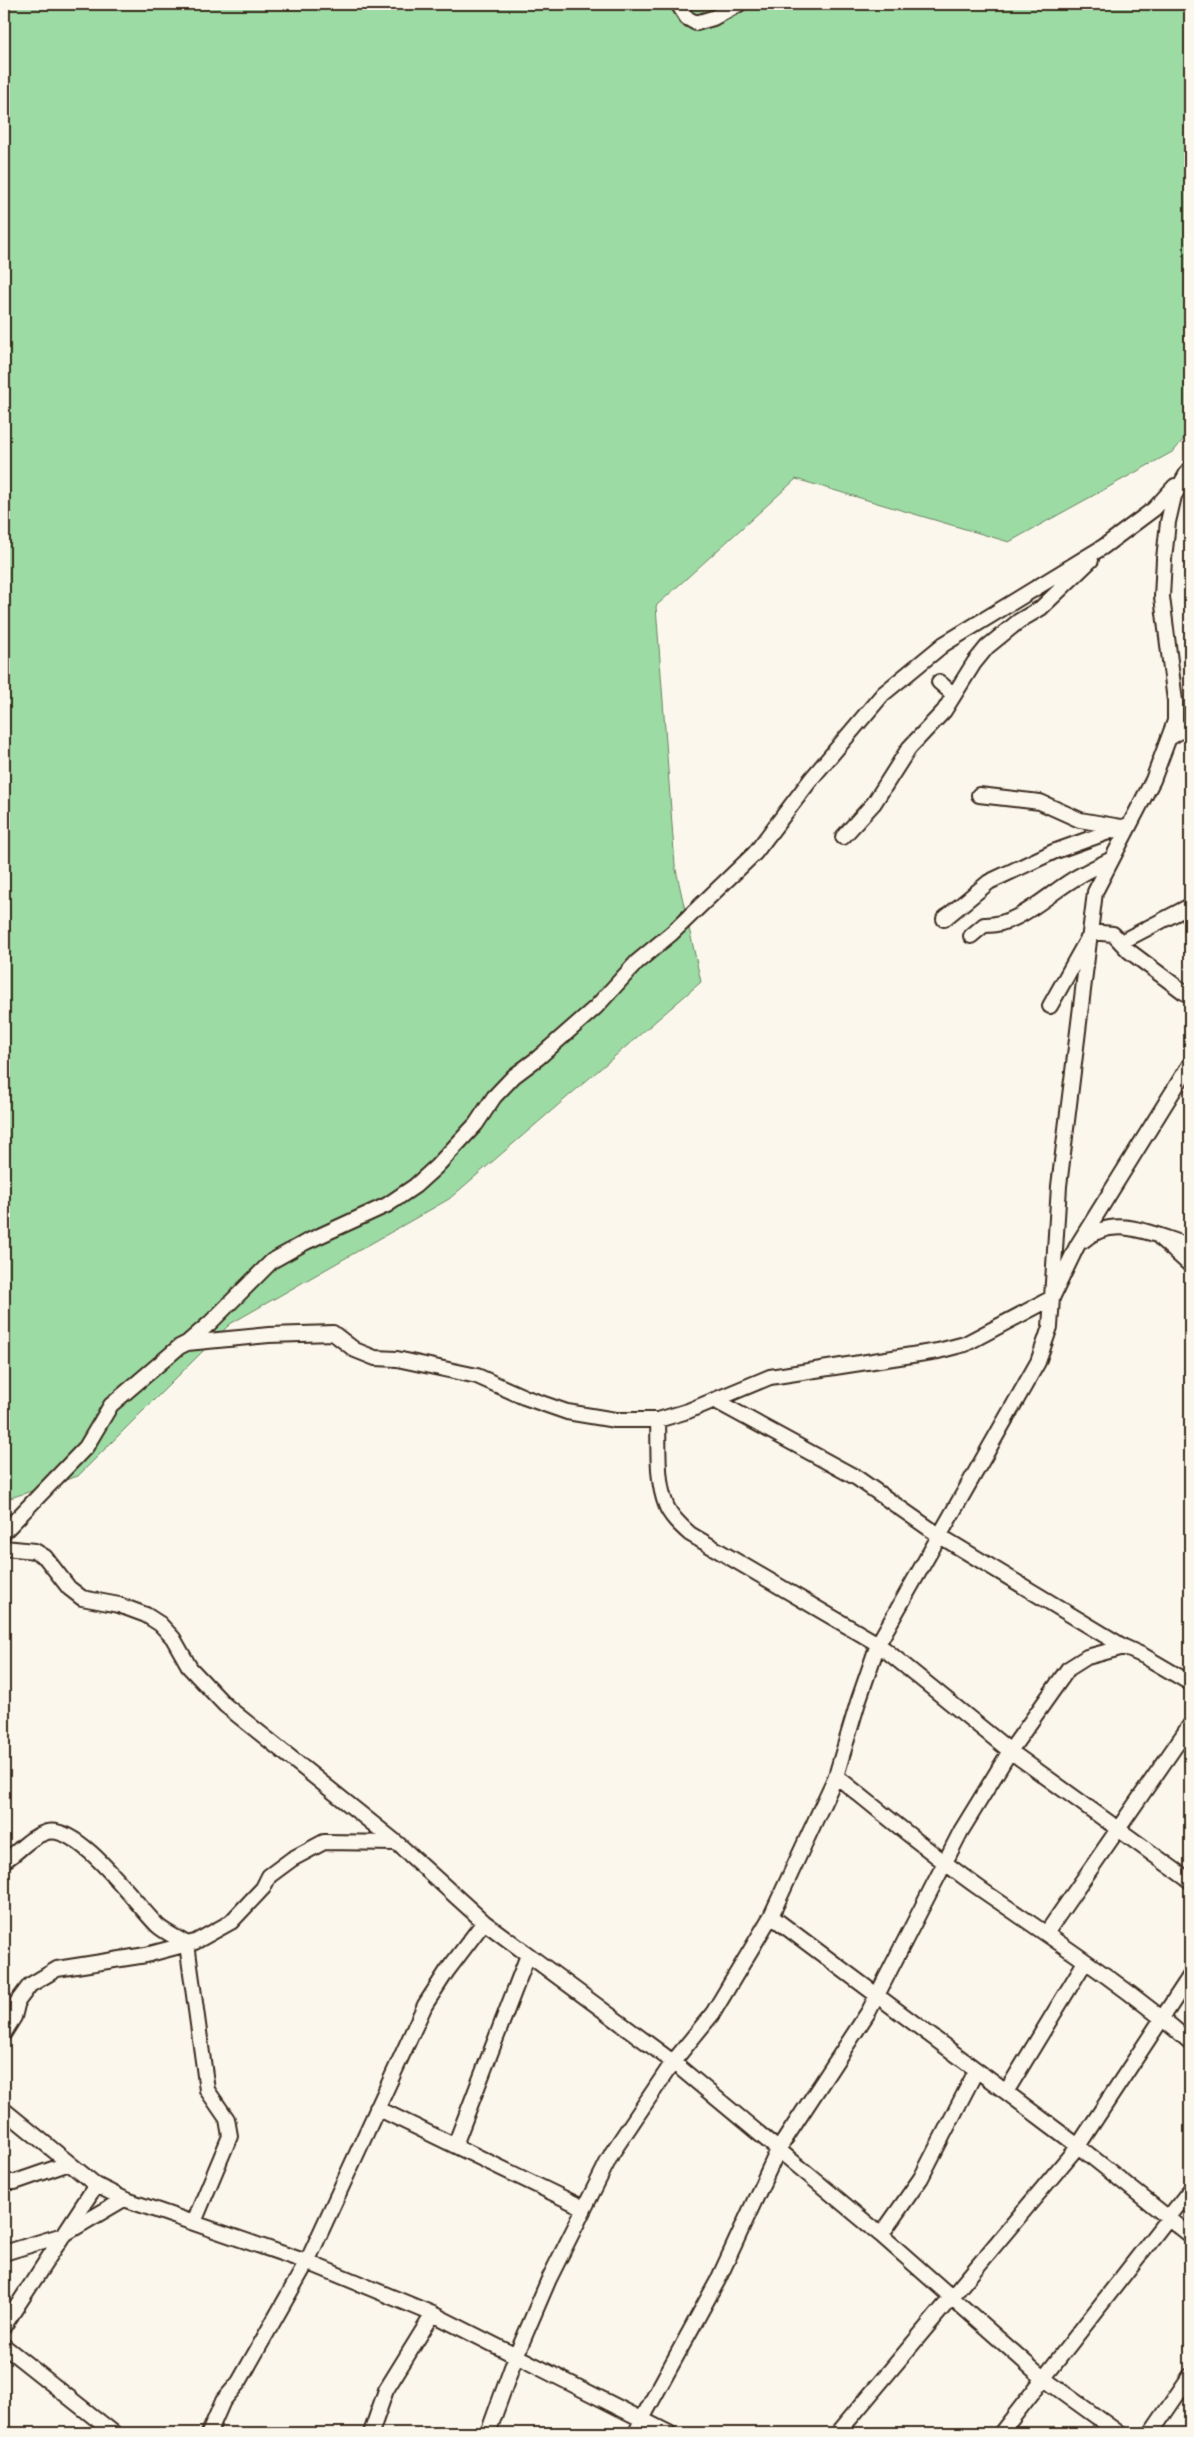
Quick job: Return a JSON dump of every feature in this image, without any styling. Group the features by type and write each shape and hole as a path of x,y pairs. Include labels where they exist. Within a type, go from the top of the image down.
{"street":[{"path":"678,4 687,18 696,23 712,18 739,4"},
{"path":"187,1343 272,1261 306,1242 387,1205 415,1186 436,1167 476,1124 494,1097 514,1076 538,1058 596,1007 637,962 672,933 755,853 812,778 883,694 944,644 1103,547 1154,509 1190,467"},
{"path":"488,2433 516,2356 549,2279 612,2153 673,2062 713,2013 770,1916 836,1776 878,1644 1038,1362 1050,1327 1059,1186 1095,892 1125,826 1153,780 1171,737 1175,721 1176,701 1162,596 1164,559 1168,522 1174,496 1190,467"},
{"path":"843,837 874,803 909,748 944,711 980,654 1019,621 1041,608 1103,547"},
{"path":"939,682 954,695"},
{"path":"1171,737 1190,725"},
{"path":"979,795 1040,802 1080,820 1125,826"},
{"path":"944,919 989,882 1053,852 1125,826"},
{"path":"971,936 984,925 996,925 1027,911 1078,876 1110,860"},
{"path":"1121,942 1188,908"},
{"path":"1090,934 1113,934 1129,952 1185,993"},
{"path":"1050,1006 1090,934"},
{"path":"4,1532 86,1447 111,1406 178,1347 187,1343 269,1334 333,1333 355,1350 375,1358 397,1360 477,1376 524,1397 567,1412 615,1420 658,1420 688,1411 770,1377 938,1351 965,1344 1052,1298 1077,1246 1190,1064"},
{"path":"1077,1246 1089,1235 1099,1230 1117,1226 1140,1229 1190,1246"},
{"path":"1156,1236 1190,1265"},
{"path":"714,1400 857,1478 940,1536 1124,1647 1144,1656 1190,1683"},
{"path":"658,1420 661,1486 666,1506 677,1522 690,1534 878,1644 1010,1751 1190,1882"},
{"path":"4,1548 35,1551 45,1557 69,1588 82,1598 119,1606 146,1615 160,1624 173,1638 190,1668 225,1705 397,1843 484,1922 673,2062 881,2235 1044,2378 1119,2433"},
{"path":"636,2433 718,2280 778,2150 869,2011 960,1831 1010,1751 1068,1669 1087,1657 1124,1647"},
{"path":"1047,1932 1190,1725"},
{"path":"836,1776 981,1889 1047,1932 1163,2018 1190,2042"},
{"path":"4,1861 17,1853 30,1839 50,1831 73,1838 112,1872 136,1903 160,1927 187,1944"},
{"path":"4,2033 14,2017 18,2001 30,1986 57,1968 146,1955 195,1942 231,1922 263,1888 269,1876 292,1859 324,1842 397,1843"},
{"path":"770,1916 877,1994 976,2071 1078,2146 1190,2235"},
{"path":"209,2433 222,2401 239,2382 306,2262 426,2005 447,1971 484,1922"},
{"path":"187,1944 207,2090 227,2119 230,2136 194,2222"},
{"path":"455,2145 528,1955"},
{"path":"1006,2092 1085,1962"},
{"path":"838,2433 1078,2146 1190,1976"},
{"path":"881,2235 921,2178 976,2071"},
{"path":"377,2108 584,2208"},
{"path":"4,2110 67,2164 96,2185 124,2199 306,2262 433,2314 669,2433"},
{"path":"4,2182 15,2182 67,2164"},
{"path":"4,2326 96,2185"},
{"path":"1001,2433 1170,2219 1190,2190"},
{"path":"4,2253 63,2235 124,2199"},
{"path":"371,2433 386,2390 433,2314"},
{"path":"4,2346 114,2433"},
{"path":"1151,2433 1190,2376"}],"green space":[{"path":"4,4 1190,4 1190,431 1174,451 1009,542 796,479 656,606 675,865 701,982 449,1199 230,1324 78,1476 4,1500"}]}
